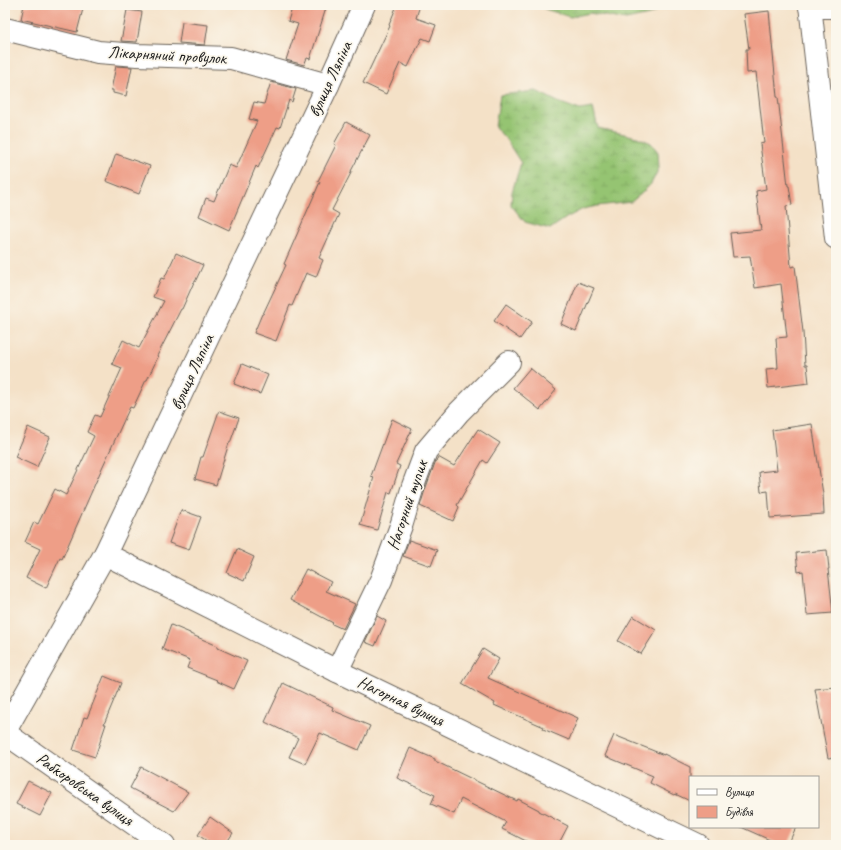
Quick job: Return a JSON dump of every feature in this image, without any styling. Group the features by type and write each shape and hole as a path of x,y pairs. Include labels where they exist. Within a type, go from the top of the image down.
{"street":[{"name":"вулиця Ляпіна","path":"5,732 105,554 328,85 364,5"},
{"path":"836,6 810,6 836,238"},
{"name":"Лікарняний провулок","path":"5,29 98,52 137,55 231,58 328,85"},
{"name":"Нагорний тупик","path":"337,671 381,580 426,451 459,412 510,362"},
{"name":"Нагорная вулиця","path":"105,554 337,671 698,845"},
{"name":"Рабкоровська вулиця","path":"5,732 164,845"}],"green space":[{"path":"541,5 661,5 661,8 649,15 626,20 590,13 570,17 545,9"},
{"path":"536,91 558,102 580,110 593,108 598,128 637,137 651,143 658,152 659,168 651,184 631,202 583,209 550,229 525,222 511,205 512,192 521,163 505,138 495,127 500,95"}],"building":[{"path":"24,5 84,5 77,32 21,19"},
{"path":"293,5 327,5 310,59 307,58 304,65 286,60 298,24 288,21"},
{"path":"397,5 420,5 416,18 436,25 430,41 422,38 408,67 400,63 386,94 363,83 390,26 389,25"},
{"path":"127,10 142,12 137,42 121,41"},
{"path":"769,11 777,97 788,186 792,205 786,206 791,267 795,266 803,332 805,365 807,365 809,383 768,388 766,369 778,368 776,338 787,337 781,284 755,288 750,256 733,257 730,233 761,230 756,191 766,189 760,144 764,143 756,72 747,73 746,49 749,49 744,14"},
{"path":"182,22 208,25 205,45 179,43"},
{"path":"116,66 132,67 126,96 113,93 113,90 111,90"},
{"path":"271,82 296,89 292,102 289,100 280,128 277,127 258,168 256,166 229,230 199,216 206,198 214,201 229,165 236,168 257,121 249,119 254,102 264,104"},
{"path":"346,122 370,135 332,210 339,214 319,258 323,260 316,277 306,273 292,306 290,305 276,341 254,333 286,265 284,264 320,182 318,181 336,145 334,144"},
{"path":"116,154 150,166 139,194 106,181"},
{"path":"176,253 203,265 157,356 158,357 133,408 130,407 62,559 60,558 46,588 26,578 40,549 25,542 34,522 38,524 55,489 66,495 94,436 87,432 95,415 100,417 122,368 112,364 123,340 139,348 164,301 153,297 161,278 164,279"},
{"path":"578,282 594,288 576,331 561,324"},
{"path":"506,304 532,322 520,339 494,321"},
{"path":"242,364 268,375 260,394 234,384"},
{"path":"530,368 556,390 540,410 513,388"},
{"path":"219,411 239,418 229,443 216,485 195,479 201,457 203,457"},
{"path":"392,419 412,429 396,464 400,466 391,493 388,492 377,530 360,525 374,477 371,476"},
{"path":"812,424 823,494 824,514 770,518 768,491 761,492 759,472 777,470 772,430"},
{"path":"28,427 50,437 37,467 15,457"},
{"path":"478,429 500,443 487,463 483,460 457,505 459,507 453,521 420,506 438,457 454,466"},
{"path":"181,510 201,517 189,550 169,543"},
{"path":"409,540 437,550 431,566 403,556"},
{"path":"237,549 254,557 244,581 227,573"},
{"path":"827,550 833,613 807,615 803,571 798,572 796,553"},
{"path":"306,569 331,582 326,591 355,604 343,629 290,600"},
{"path":"377,616 386,621 375,646 365,642"},
{"path":"633,616 656,630 641,654 618,641"},
{"path":"171,625 247,661 234,689 216,681 217,680 187,668 190,660 162,649"},
{"path":"483,649 499,659 488,678 578,718 569,740 543,729 544,727 494,705 495,703 462,684"},
{"path":"104,676 121,683 104,724 106,724 95,757 73,750 84,717 87,718"},
{"path":"283,683 333,707 332,710 370,726 359,750 320,733 305,764 289,757 298,738 265,722"},
{"path":"836,687 836,757 828,758 815,689"},
{"path":"614,735 664,754 690,767 689,801 650,783 653,776 605,756"},
{"path":"410,748 435,759 435,761 517,801 518,799 568,826 558,845 534,845 502,829 506,822 461,799 454,814 431,804 435,795 397,778"},
{"path":"141,767 188,792 174,811 130,788"},
{"path":"28,781 52,793 40,816 16,804"},
{"path":"210,817 233,833 225,845 213,845 198,835"},
{"path":"743,828 796,828 788,845 781,845"}]}
